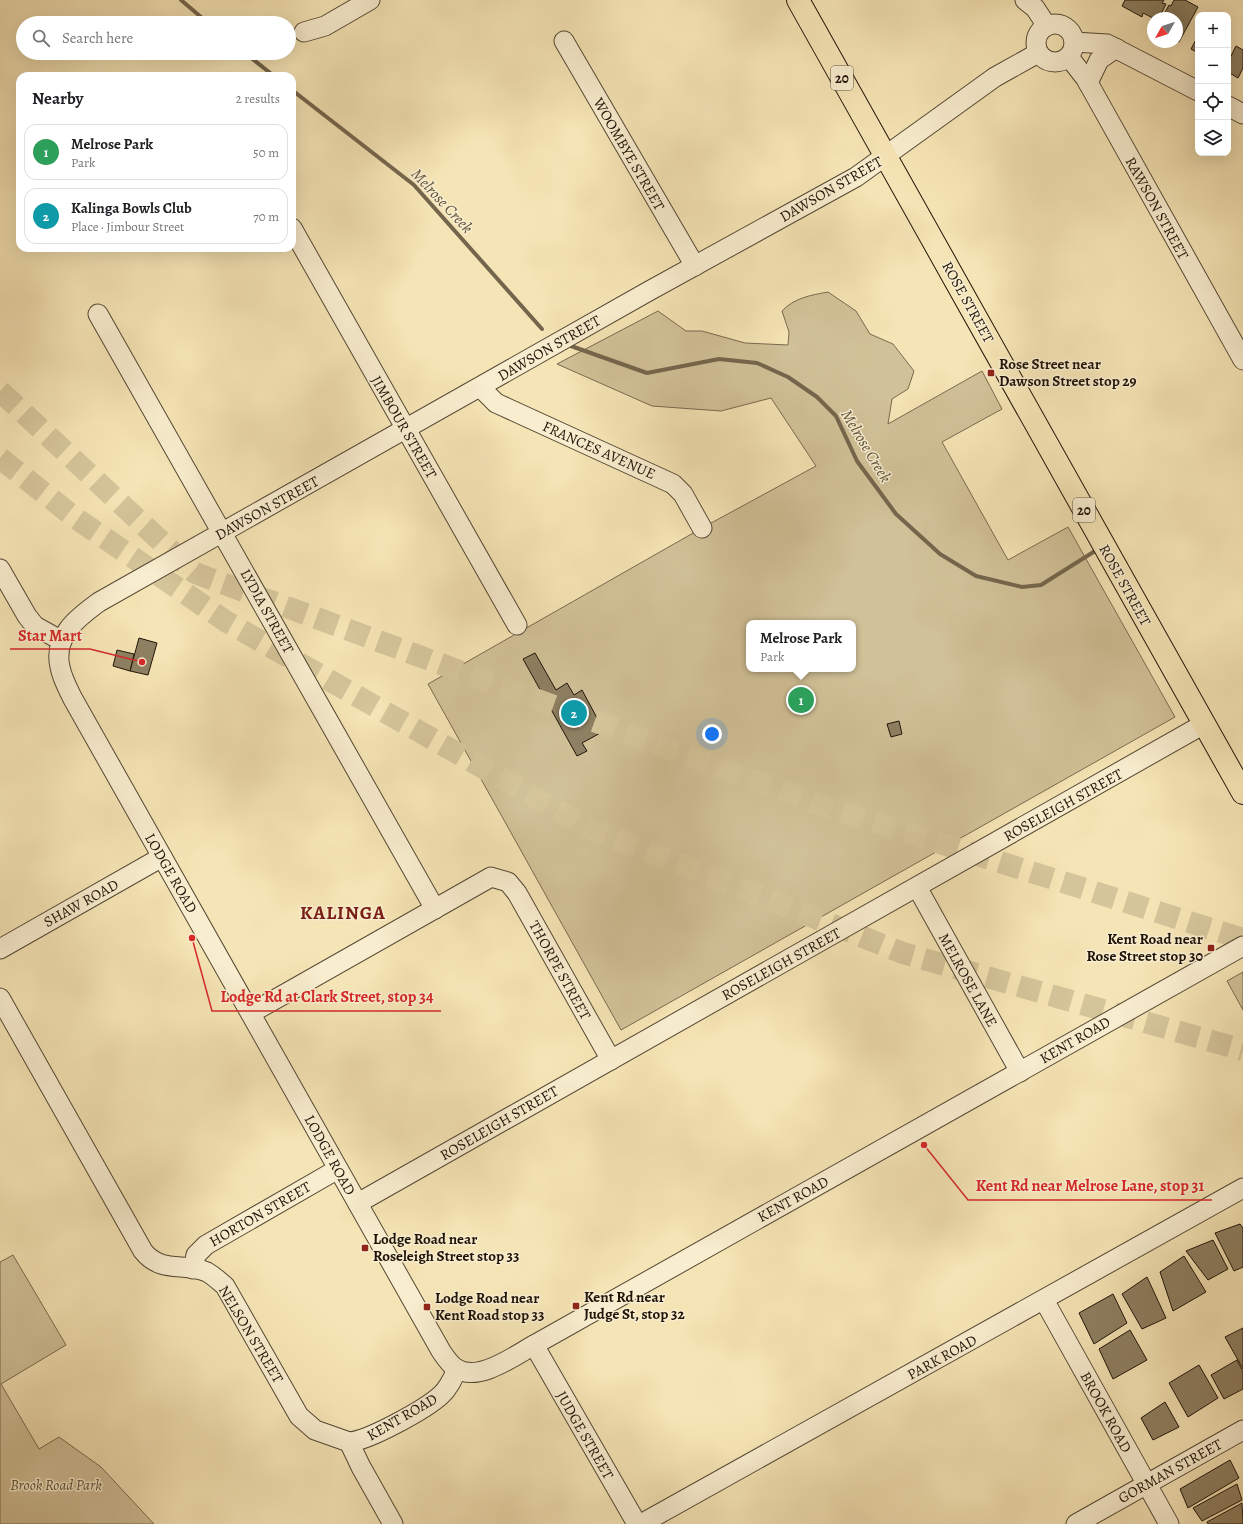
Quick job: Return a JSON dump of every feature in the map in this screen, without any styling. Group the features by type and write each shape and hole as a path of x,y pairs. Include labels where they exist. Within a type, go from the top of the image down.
{"main road":[{"name":"ROSE STREET","path":"798,0 1158,644 1243,793"}],"street":[{"path":"304,32 325,26 370,0"},
{"path":"1025,0 1039,13 1047,26"},
{"path":"1072,49 1070,31 1065,27 1053,24 1047,26 1038,34 1036,40 1038,53 1042,58 1052,63 1064,60 1072,49 1097,42 1116,48 1195,89"},
{"name":"WOOMBYE STREET","path":"564,41 695,266"},
{"path":"1088,82 1099,60 1116,48"},
{"name":"RAWSON STREET","path":"1072,49 1088,82 1243,360"},
{"name":"DAWSON STREET","path":"62,641 68,628 76,618 99,602 695,266 856,177 886,157 984,84 1038,53"},
{"path":"1231,108 1243,114"},
{"name":"JIMBOUR STREET","path":"296,235 516,625"},
{"name":"LYDIA STREET","path":"98,314 435,909"},
{"name":"FRANCES AVENUE","path":"481,388 496,403 673,484 683,494 702,528"},
{"path":"0,569 27,616 35,626 62,641"},
{"name":"LODGE ROAD","path":"62,641 59,649 60,667 73,699 441,1351 448,1361 457,1369"},
{"name":"ROSELEIGH STREET","path":"358,1203 917,888 1204,724"},
{"name":"SHAW ROAD","path":"0,948 162,857"},
{"name":"THORPE STREET","path":"435,909 491,877 508,882 517,893 611,1060"},
{"name":"MELROSE LANE","path":"917,888 1020,1072"},
{"path":"251,1013 435,909"},
{"name":"KENT ROAD","path":"349,1442 370,1437 442,1395 450,1385 457,1369 468,1373 480,1372 493,1368 1243,946"},
{"name":"NELSON STREET","path":"0,998 143,1251 156,1263 206,1272 225,1286 293,1405 306,1424 315,1430 349,1442"},
{"name":"HORTON STREET","path":"193,1269 196,1255 206,1245 338,1169"},
{"name":"PARK ROAD","path":"641,1524 1243,1188"},
{"name":"BROOK ROAD","path":"1044,1300 1169,1524"},
{"name":"JUDGE STREET","path":"534,1345 636,1524"},
{"name":"GORMAN STREET","path":"1076,1524 1243,1430"},
{"path":"349,1442 361,1467 393,1524"}],"green space":[{"path":"828,292 856,311 870,334 893,344 914,371 908,389 892,399 888,424 982,371 1002,409 942,442 1008,560 1068,527 1175,717 621,1030 428,684 702,528 816,466 771,398 721,411 652,406 557,364 658,311 686,331 702,331 745,343 788,345 789,332 782,311 797,300"},
{"path":"1243,972 1243,1010 1227,981"},
{"name":"Brook Road Park","path":"13,1255 66,1345 1,1384 39,1449 59,1437 101,1467 154,1524 0,1524 0,1262"}],"building":[{"path":"1125,0 1164,0 1162,3 1166,4 1162,12 1147,12 1147,15 1143,13 1142,17 1122,6"},
{"path":"1174,0 1185,0 1198,7 1183,35 1183,12 1165,12 1169,5 1171,6"},
{"path":"1195,42 1195,51 1191,49"},
{"path":"1236,46 1243,50 1243,68 1238,78 1231,74 1231,56"},
{"path":"139,638 157,643 148,675 130,671"},
{"path":"117,650 134,654 130,671 113,666"},
{"path":"535,653 556,690 567,683 574,695 582,690 604,731 582,743 587,751 577,756 523,659"},
{"path":"899,721 902,734 891,737 887,724"},
{"path":"1240,1224 1243,1228 1243,1267 1234,1271 1215,1233"},
{"path":"1213,1240 1228,1269 1208,1280 1186,1251"},
{"path":"1184,1256 1206,1292 1173,1311 1160,1272"},
{"path":"1147,1277 1166,1318 1142,1329 1122,1294"},
{"path":"1113,1294 1127,1323 1094,1344 1079,1313"},
{"path":"1243,1328 1243,1369 1225,1337"},
{"path":"1130,1330 1147,1360 1113,1379 1099,1349"},
{"path":"1237,1360 1243,1372 1243,1389 1224,1399 1211,1375"},
{"path":"1199,1365 1218,1398 1188,1417 1169,1383"},
{"path":"1165,1402 1179,1427 1153,1440 1141,1418"},
{"path":"1230,1460 1239,1478 1188,1508 1180,1489"},
{"path":"1237,1484 1242,1500 1202,1521 1193,1508"},
{"path":"1242,1503 1243,1524 1208,1524 1207,1522"}],"waterway":[{"name":"Melrose Creek","path":"181,0 200,16"},
{"name":"Melrose Creek","path":"254,60 269,72"},
{"name":"Melrose Creek","path":"296,93 414,185 542,329"},
{"name":"Melrose Creek","path":"571,346 647,373 719,359 757,363 788,377 817,397 836,416 857,461 896,514 940,554 976,576 1022,587 1041,585 1095,551"}],"tunnel":[{"path":"0,391 195,573 829,808 1243,939"},
{"path":"0,458 74,517 227,622 587,827 903,953 1243,1050"}],"place":[{"name":"Rose Street near Dawson Street stop 29","path":"991,373"},
{"name":"Star Mart","path":"142,662"},
{"name":"Melrose Park","path":"801,700"},
{"name":"Kalinga Bowls Club","path":"574,713"},
{"name":"Lodge Rd at Clark Street, stop 34","path":"192,938"},
{"name":"Kent Road near Rose Street stop 30","path":"1211,948"},
{"name":"Kent Rd near Melrose Lane, stop 31","path":"924,1145"},
{"name":"Lodge Road near Roseleigh Street stop 33","path":"365,1248"},
{"name":"Kent Rd near Judge St, stop 32","path":"576,1306"},
{"name":"Lodge Road near Kent Road stop 33","path":"427,1307"}],"district":[{"name":"KALINGA","path":"343,913"}]}
